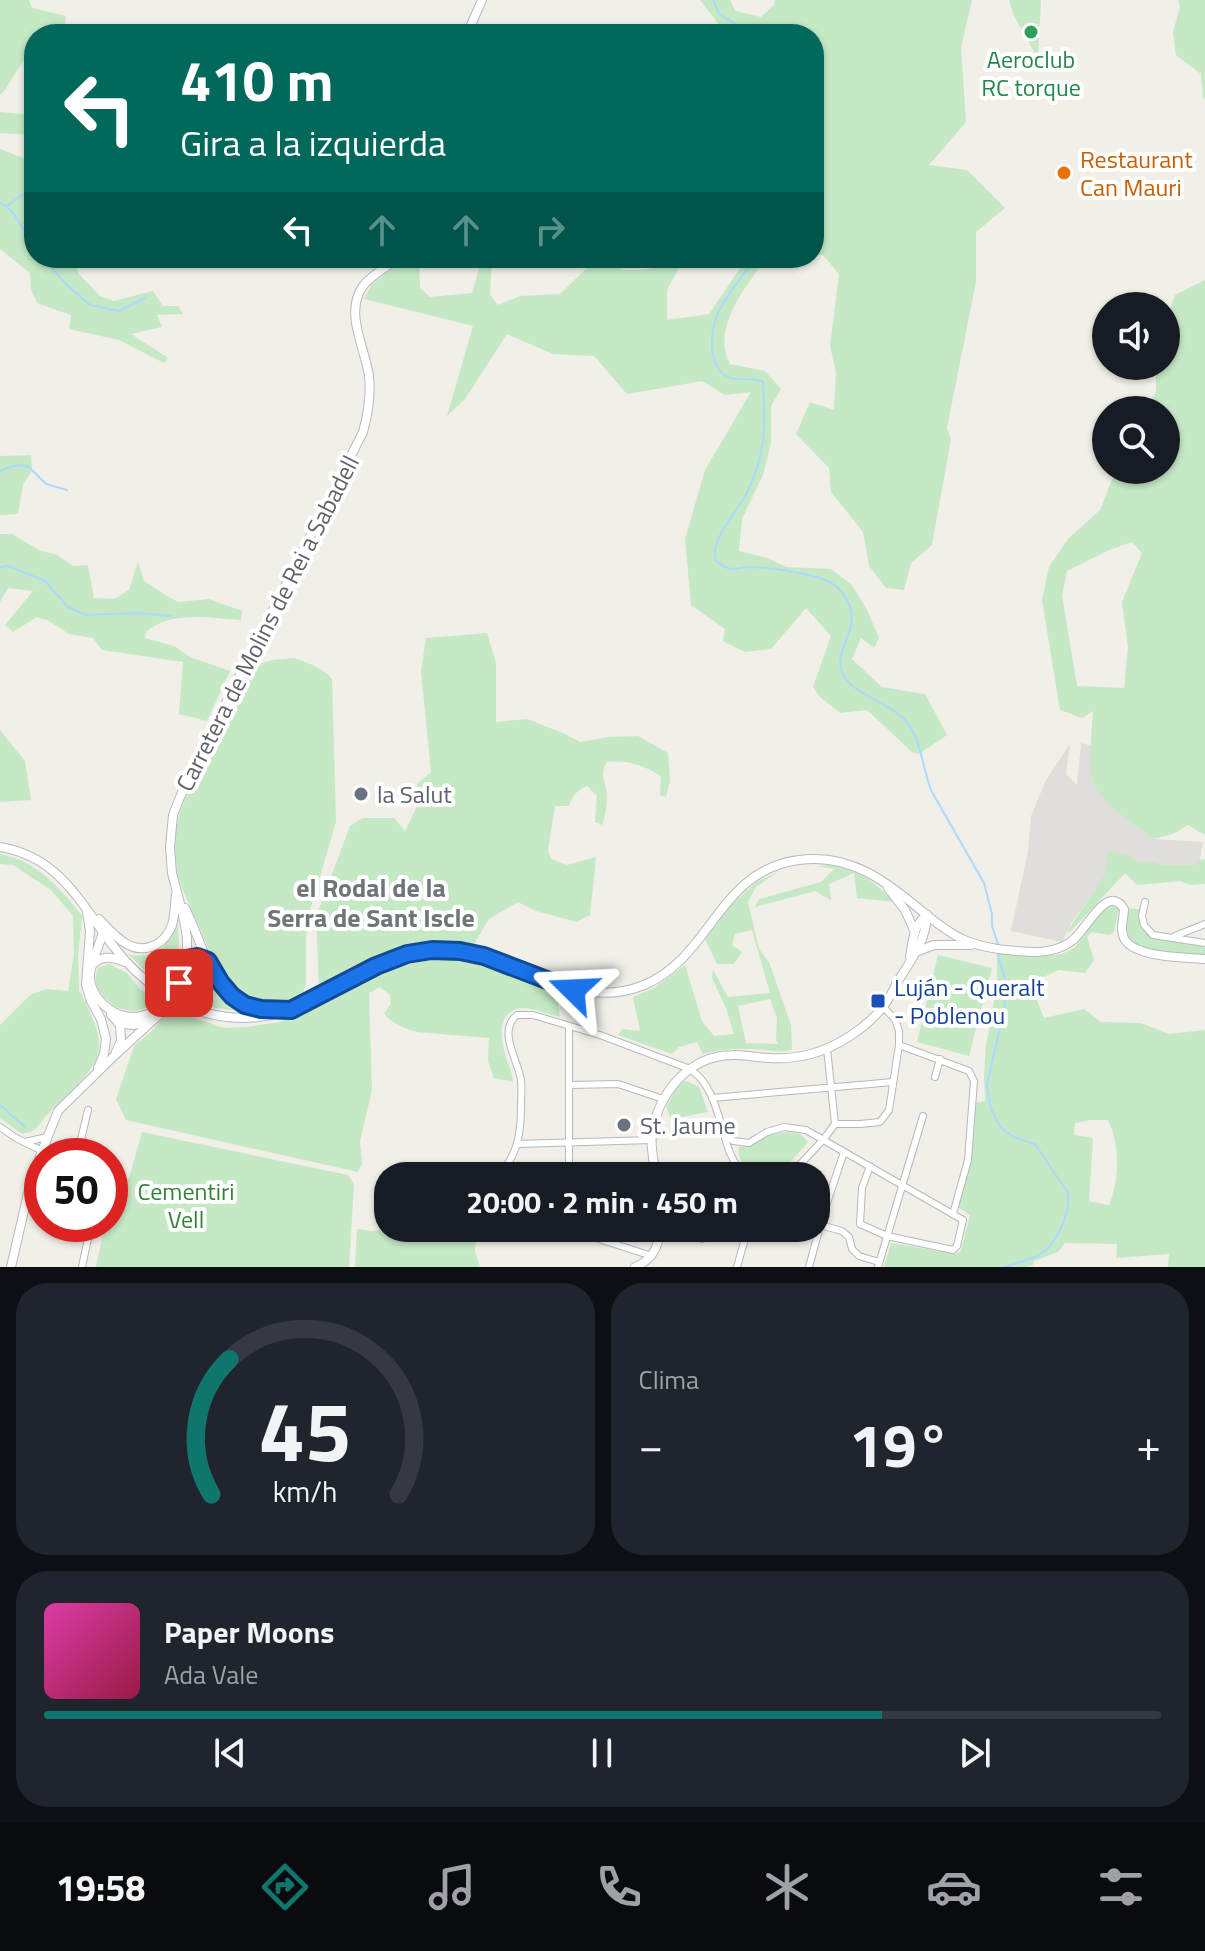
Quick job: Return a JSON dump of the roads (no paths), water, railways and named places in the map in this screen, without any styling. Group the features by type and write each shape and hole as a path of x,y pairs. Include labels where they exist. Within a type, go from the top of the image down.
{"main road":[{"path":"471,24 482,0"},
{"name":"Carretera de Molins de Rei a Sabadell","path":"166,998 182,975 186,959 186,932 172,873 170,847 171,823 176,806 360,438 367,416 370,388 356,323 356,305 365,284 385,268"},
{"path":"0,847 23,852 47,865 68,884 126,963 166,998 216,1016 263,1017 291,1010 376,966 407,954 432,950 484,956 573,990 607,993 631,989 653,981 672,968 690,951 738,890 753,877 775,866 802,859 832,859 879,877 951,933 976,945"},
{"path":"879,877 900,902 915,932"},
{"path":"86,907 122,942 143,949 158,944 168,935 177,891"},
{"path":"177,891 208,961 224,988 245,1005 291,1010"},
{"path":"917,951 934,945 976,945 1024,951 1055,949 1074,939 1103,905 1115,901 1124,909 1122,933 1132,947 1145,952 1205,959"},
{"path":"86,907 90,931 85,980 104,1029 106,1048"},
{"path":"909,963 915,932 919,922 927,915"},
{"path":"654,1162 652,1140 663,1099 676,1081 690,1069 713,1057 733,1055 771,1059 809,1055 827,1049 860,1029 883,1007 917,951 925,935 927,915"},
{"path":"103,932 90,980 106,1012 120,1024 121,1041 114,1056"},
{"path":"92,965 109,957 126,963"},
{"path":"186,959 197,957 208,961"},
{"path":"98,998 118,1014 150,1018"},
{"path":"47,1137 58,1111 114,1056 166,998"},
{"path":"97,1010 120,1024"},
{"path":"92,1078 120,1024 150,1018"},
{"path":"11,1267 24,1211"},
{"path":"639,1266 652,1256 658,1242"}],"street":[{"path":"1145,902 1144,925 1153,935 1205,943"},
{"path":"1171,937 1205,924"},
{"path":"835,1124 880,1122 889,1110 899,1031 895,1019 883,1007"},
{"path":"510,1162 521,1134 521,1080 507,1034 511,1020 517,1015 533,1015 600,1035 690,1069 701,1079 712,1098 735,1162"},
{"path":"569,1026 569,1162"},
{"path":"899,1045 969,1071 974,1081 968,1160 953,1214"},
{"path":"802,1162 835,1124 827,1049"},
{"path":"935,1077 940,1059"},
{"path":"712,1098 893,1082"},
{"path":"569,1085 618,1084 663,1099"},
{"path":"81,1138 88,1110"},
{"path":"830,1228 849,1237 852,1249 859,1256 878,1264 923,1116"},
{"path":"0,1127 24,1141"},
{"path":"724,1134 733,1141 749,1143 767,1132 784,1127 806,1130 903,1184 963,1220 957,1246 953,1250 887,1236 860,1224 862,1188 870,1166"},
{"path":"43,1138 47,1137"},
{"path":"517,1144 652,1140"},
{"path":"830,1188 844,1152"},
{"path":"82,1267 87,1242"},
{"path":"609,1242 652,1256"},
{"path":"737,1267 744,1242"},
{"path":"809,1267 816,1242"}],"waterway":[{"path":"713,0 719,14 735,24"},
{"path":"7,206 24,193"},
{"path":"0,203 16,217 24,230"},
{"path":"52,268 90,305 119,311 145,298"},
{"path":"748,268 722,305 712,342 715,361 726,376 763,382 763,442 751,485 719,537 716,560 731,569 757,567 805,574 826,580 842,592 848,602 852,621 841,655 842,672 852,685 904,719 915,735 932,792 984,883 998,944"},
{"path":"0,471 23,465 46,484 67,490"},
{"path":"0,567 8,566 45,581 68,607 85,615 138,613 171,616"},
{"path":"998,955 1006,982 1005,1006 987,1085 991,1109 1000,1127 1015,1138 1035,1144 1068,1193 1067,1210 1050,1246 1037,1256 1005,1267"},
{"path":"0,1105 25,1127"}],"place":[{"name":"Aeroclub RC torque","path":"1031,32"},
{"name":"Restaurant Can Mauri","path":"1064,173"},
{"name":"la Salut","path":"361,794"},
{"name":"Luján - Queralt - Poblenou","path":"878,1001"},
{"name":"St. Jaume","path":"624,1125"}],"district":[{"name":"el Rodal de la Serra de Sant Iscle","path":"371,902"}],"park label":[{"name":"Cementiri Vell","path":"186,1205"}]}
